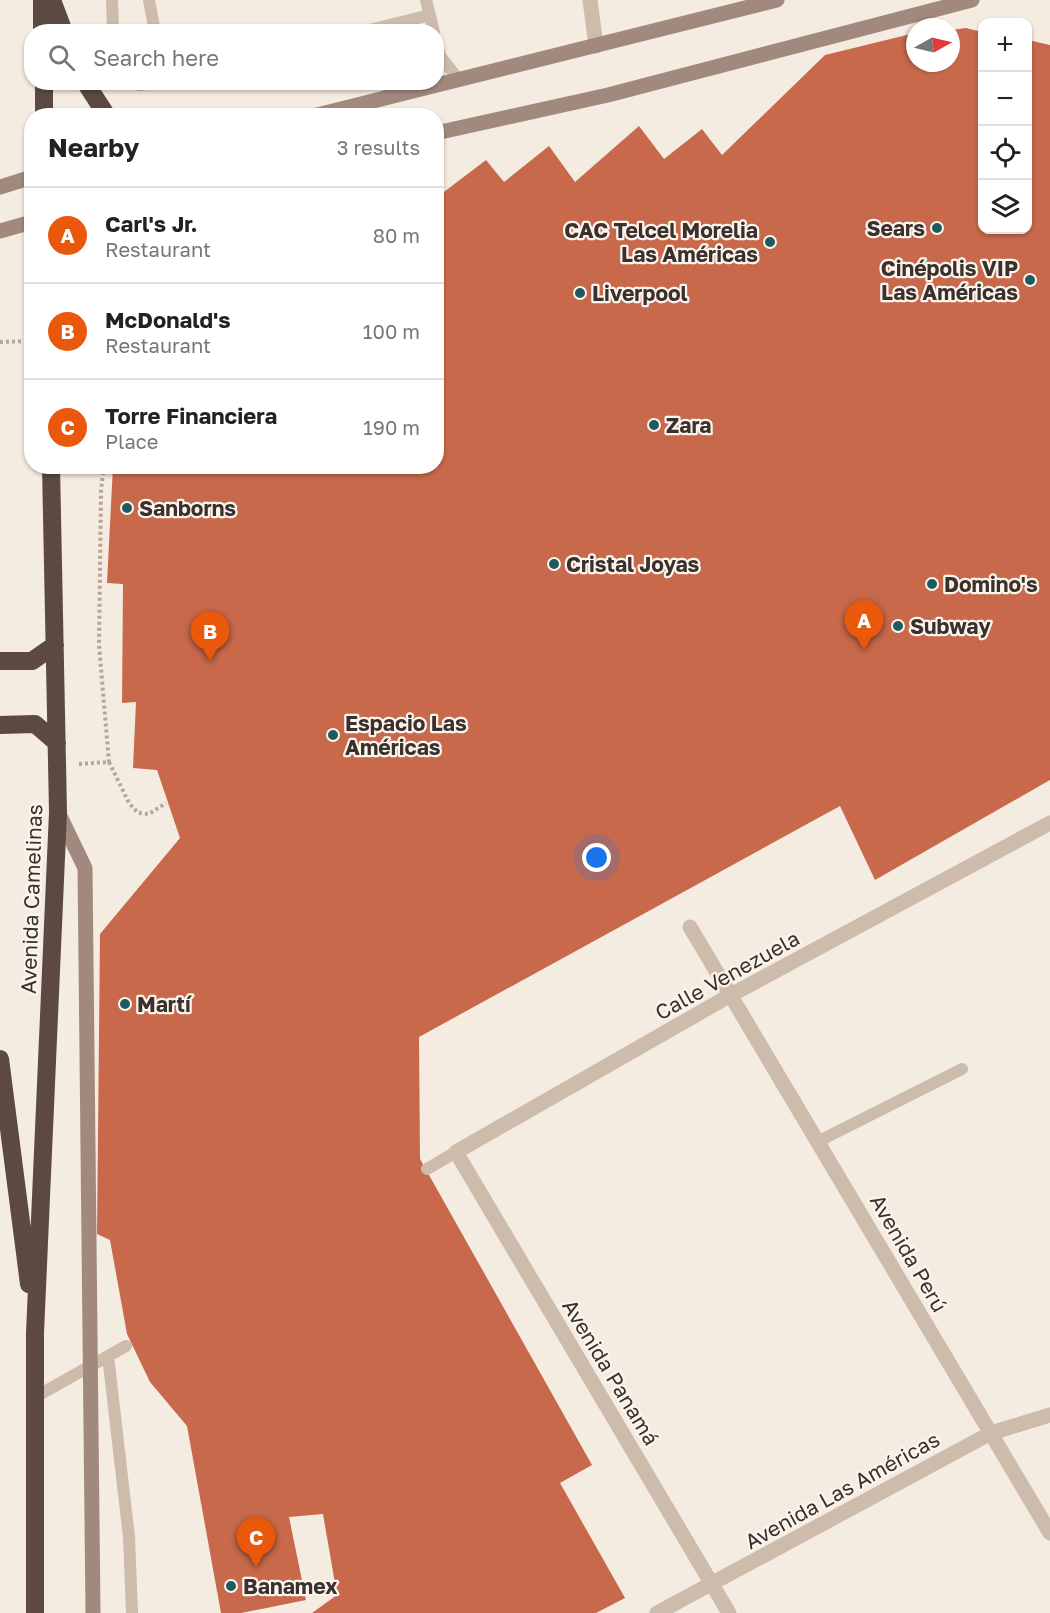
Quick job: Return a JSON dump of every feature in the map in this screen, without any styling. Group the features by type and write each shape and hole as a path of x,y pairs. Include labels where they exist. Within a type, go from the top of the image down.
{"highway":[{"path":"42,0 42,24"},
{"path":"52,0 61,24"},
{"path":"44,90 44,108"},
{"path":"90,90 102,108"},
{"name":"Avenida Camelinas","path":"35,1613 37,1396 35,1334 58,812 51,474"},
{"path":"0,661 32,660 55,645"},
{"path":"0,724 35,724 57,743"},
{"name":"Avenida Camelinas","path":"0,1059 35,1334"}],"street":[{"path":"590,0 596,46"},
{"path":"444,82 777,0"},
{"path":"444,131 608,95 930,6 972,0"},
{"path":"336,108 386,90"},
{"path":"0,187 24,180"},
{"path":"0,231 24,224"},
{"path":"58,812 85,868 93,1613"},
{"name":"Calle Venezuela","path":"456,1152 729,996 1050,823"},
{"name":"Avenida Perú","path":"690,927 1050,1533"},
{"name":"Avenida Panamá","path":"456,1152 729,1613"},
{"name":"Avenida Las Américas","path":"657,1613 990,1433 1050,1415"}],"lane":[{"path":"112,0 114,24"},
{"path":"148,0 153,24"},
{"path":"426,0 432,24"},
{"path":"394,24 430,15"},
{"path":"444,61 459,80"},
{"path":"819,1141 962,1069"},
{"name":"Calle Venezuela","path":"427,1168 456,1152"},
{"path":"37,1396 126,1346"},
{"path":"108,1356 129,1537 132,1613"}],"path":[{"path":"0,342 24,341"},
{"path":"103,474 100,524 99,645 109,762 129,803 138,813 149,814 166,803"},
{"path":"57,765 109,762"}],"building":[{"name":"Espacio Las Américas","path":"960,29 978,31 978,234 1032,234 1032,41 1050,45 1050,780 875,880 840,806 419,1037 420,1159 592,1465 560,1483 625,1598 596,1613 312,1613 337,1595 323,1514 289,1517 306,1600 241,1613 221,1613 187,1426 150,1382 127,1334 110,1240 97,1234 100,934 180,838 157,770 133,768 136,702 122,703 123,584 107,583 113,474 444,474 444,192 486,160 504,182 549,146 575,182 639,126 664,159 702,129 722,155 825,55 906,35 906,72 960,72"}],"place":[{"name":"Sears","path":"937,228"},
{"name":"CAC Telcel Morelia Las Américas","path":"770,242"},
{"name":"Cinépolis VIP Las Américas","path":"1030,280"},
{"name":"Liverpool","path":"580,293"},
{"name":"Zara","path":"654,425"},
{"name":"Sanborns","path":"127,508"},
{"name":"Cristal Joyas","path":"554,564"},
{"name":"Domino's","path":"932,584"},
{"name":"Subway","path":"898,626"},
{"name":"Carl's Jr.","path":"864,650"},
{"name":"McDonald's","path":"210,661"},
{"name":"Espacio Las Américas","path":"333,735"},
{"name":"Martí","path":"125,1004"},
{"name":"Torre Financiera","path":"256,1567"},
{"name":"Banamex","path":"231,1586"}]}
